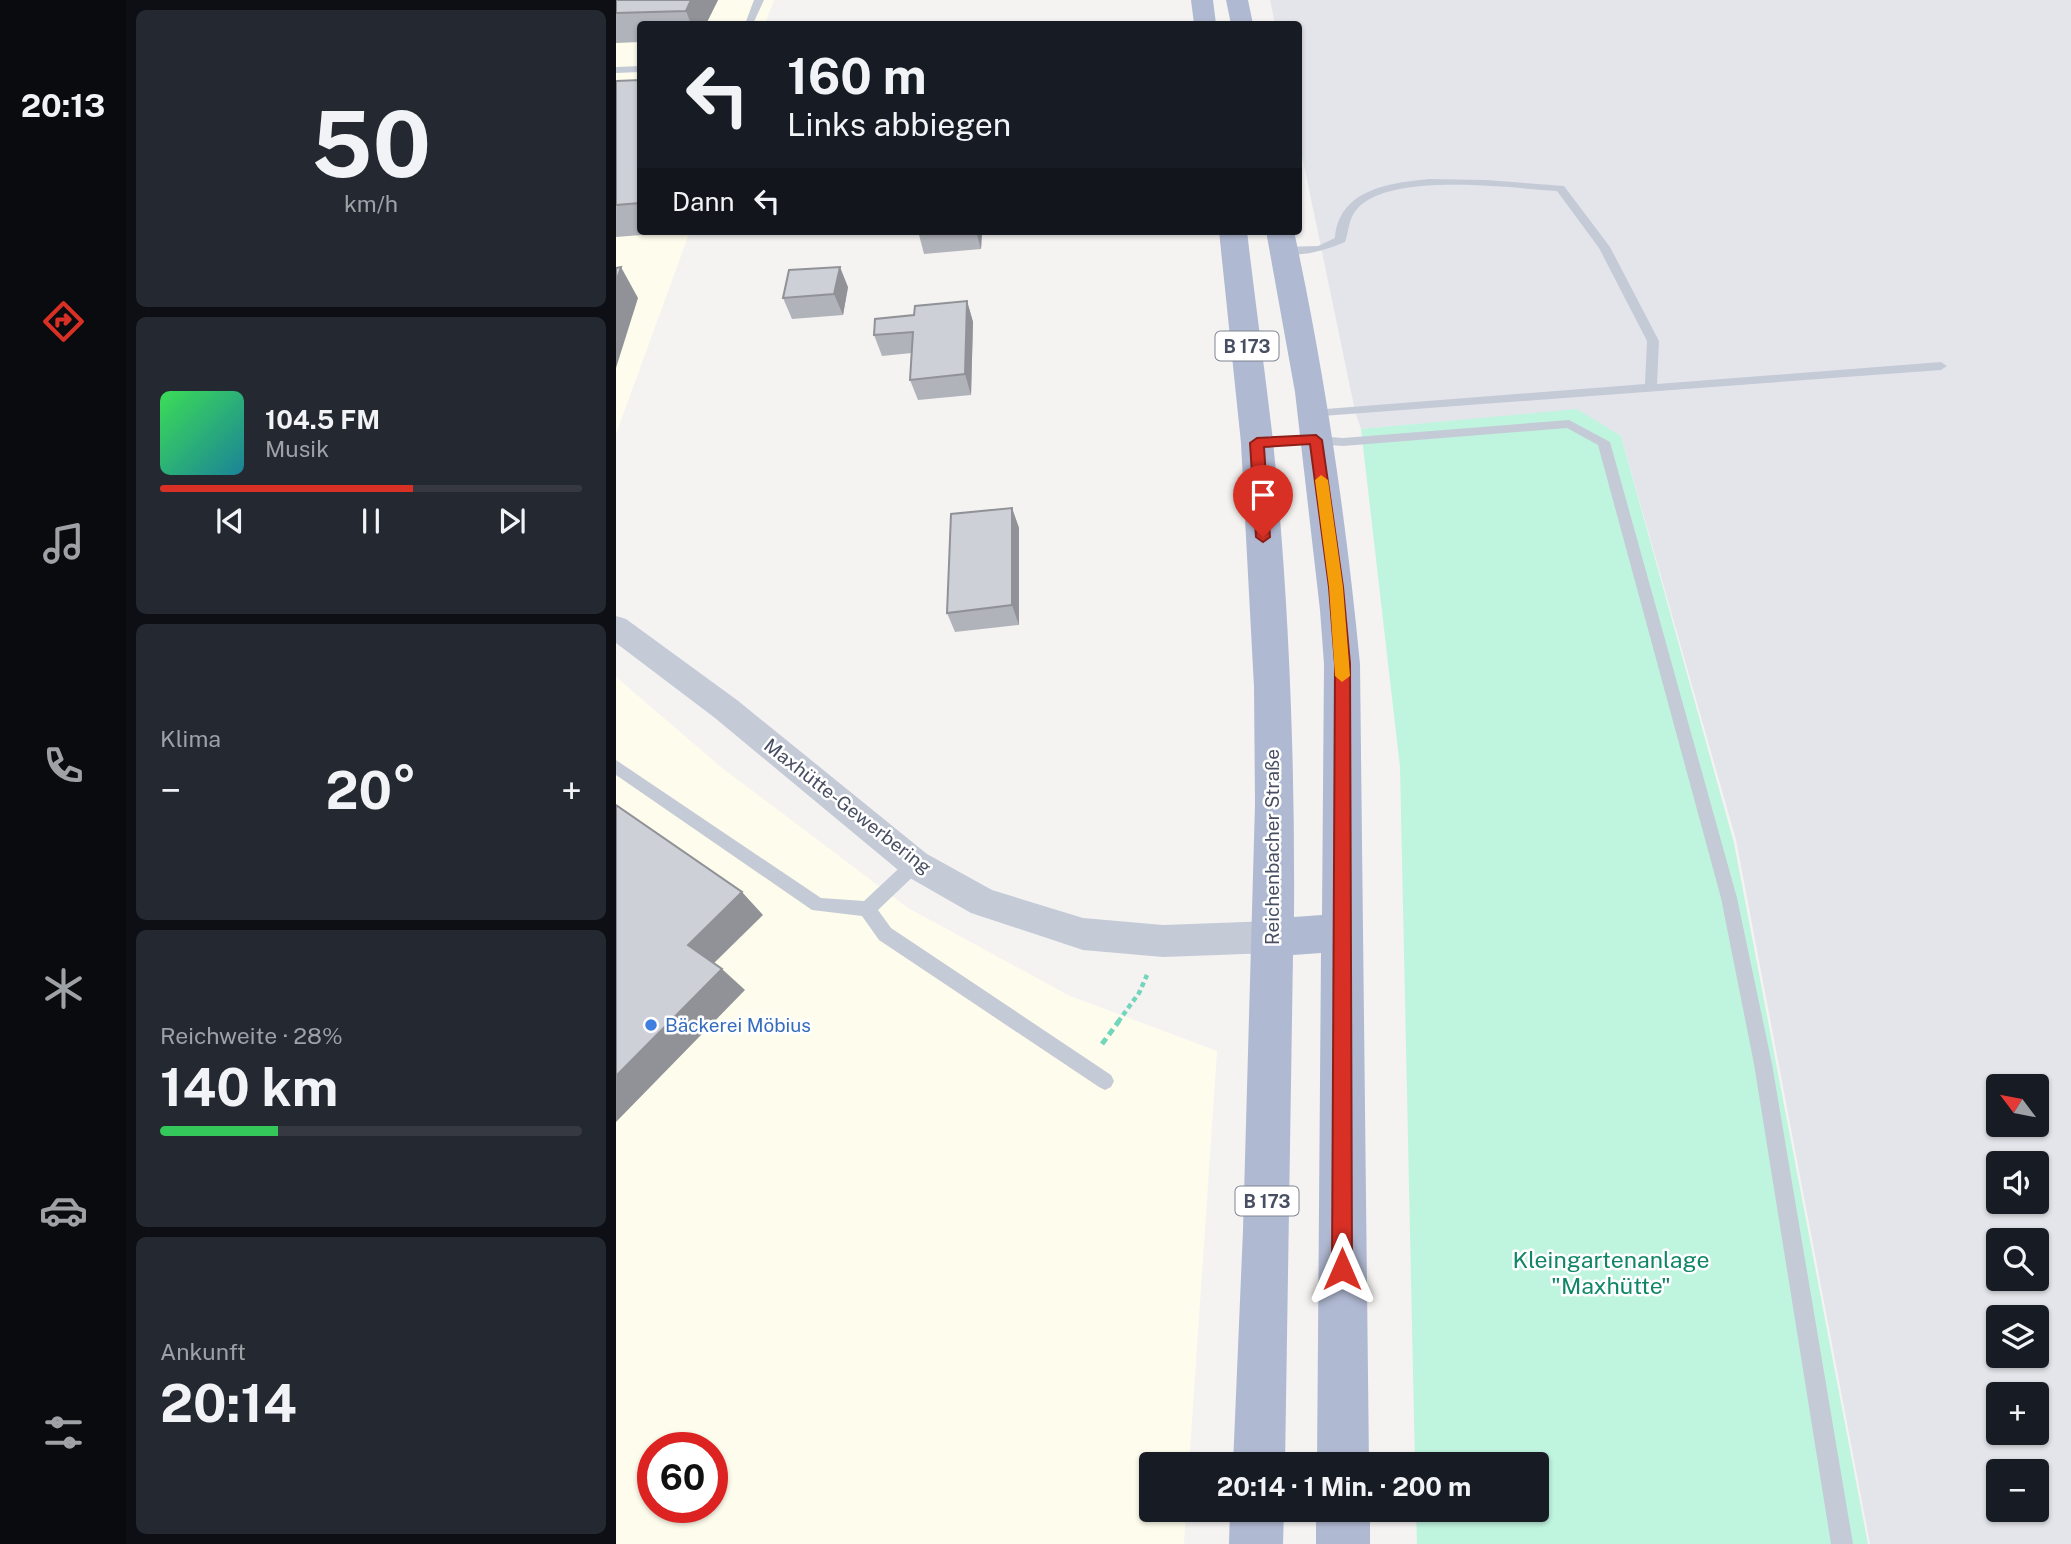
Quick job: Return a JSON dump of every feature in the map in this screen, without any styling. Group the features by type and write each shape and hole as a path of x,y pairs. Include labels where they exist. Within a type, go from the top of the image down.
{"main road":[{"path":"1202,0 1205,21"},
{"path":"1237,0 1241,21"},
{"name":"Reichenbacher Straße","path":"1233,235 1257,443 1272,687 1275,804 1259,1452"},
{"name":"B 173","path":"1282,241 1314,427 1336,587 1342,664 1343,1452"},
{"path":"1272,937 1342,933"},
{"path":"1256,1544 1257,1522"},
{"path":"1343,1522 1343,1544"}],"street":[{"name":"Maxhütte-Gewerbering","path":"616,627 726,709 915,864 983,902 1083,934 1163,941 1272,937"}],"lane":[{"path":"750,21 759,0"},
{"path":"616,70 637,69"},
{"path":"1282,241 1320,249 1340,240 1341,223 1361,199 1400,184 1453,183 1560,188 1604,247 1653,341 1651,388"},
{"path":"1257,443 1314,427 1651,388 1941,366"},
{"path":"1314,427 1343,442 1569,424 1604,442 1730,898 1763,1064 1842,1544"},
{"path":"616,767 818,905 867,909 915,864"},
{"path":"867,909 885,934 1105,1081"}],"path":[{"path":"1085,1067 1139,993 1163,941"}],"shaded area":[{"path":"616,0 774,0 766,21 637,21 637,235 689,235 616,434"},
{"path":"1270,0 2071,0 2071,1544 1870,1544 1736,840 1621,436 1577,410 1361,429 1302,155 1302,21 1274,21"},
{"path":"616,677 722,768 908,908 1070,996 1217,1051 1190,1452 1139,1452 1139,1522 1185,1522 1184,1544 616,1544"}],"green space":[{"name":"Kleingartenanlage \"Maxhütte\"","path":"1577,409 1621,436 1734,843 1868,1544 1417,1544 1416,1522 1549,1522 1549,1452 1415,1452 1400,767 1361,429"}],"building":[{"path":"616,0 691,0 686,11 616,13"},
{"path":"637,80 637,203 616,205 616,81"},
{"path":"621,267 616,282 616,268"},
{"path":"840,267 834,294 783,298 789,270"},
{"path":"967,301 965,374 910,380 913,332 874,335 875,319 914,315 915,306"},
{"path":"1012,508 1012,605 947,613 951,514"},
{"path":"616,805 742,892 688,945 722,969 616,1076"}],"slow traffic":[{"path":"1321,480 1336,587 1342,676"}],"place":[{"name":"Bäckerei Möbius","path":"651,1025"}],"route":[{"path":"1263,537 1257,443 1316,440 1336,587 1342,664 1342,1269"}]}
